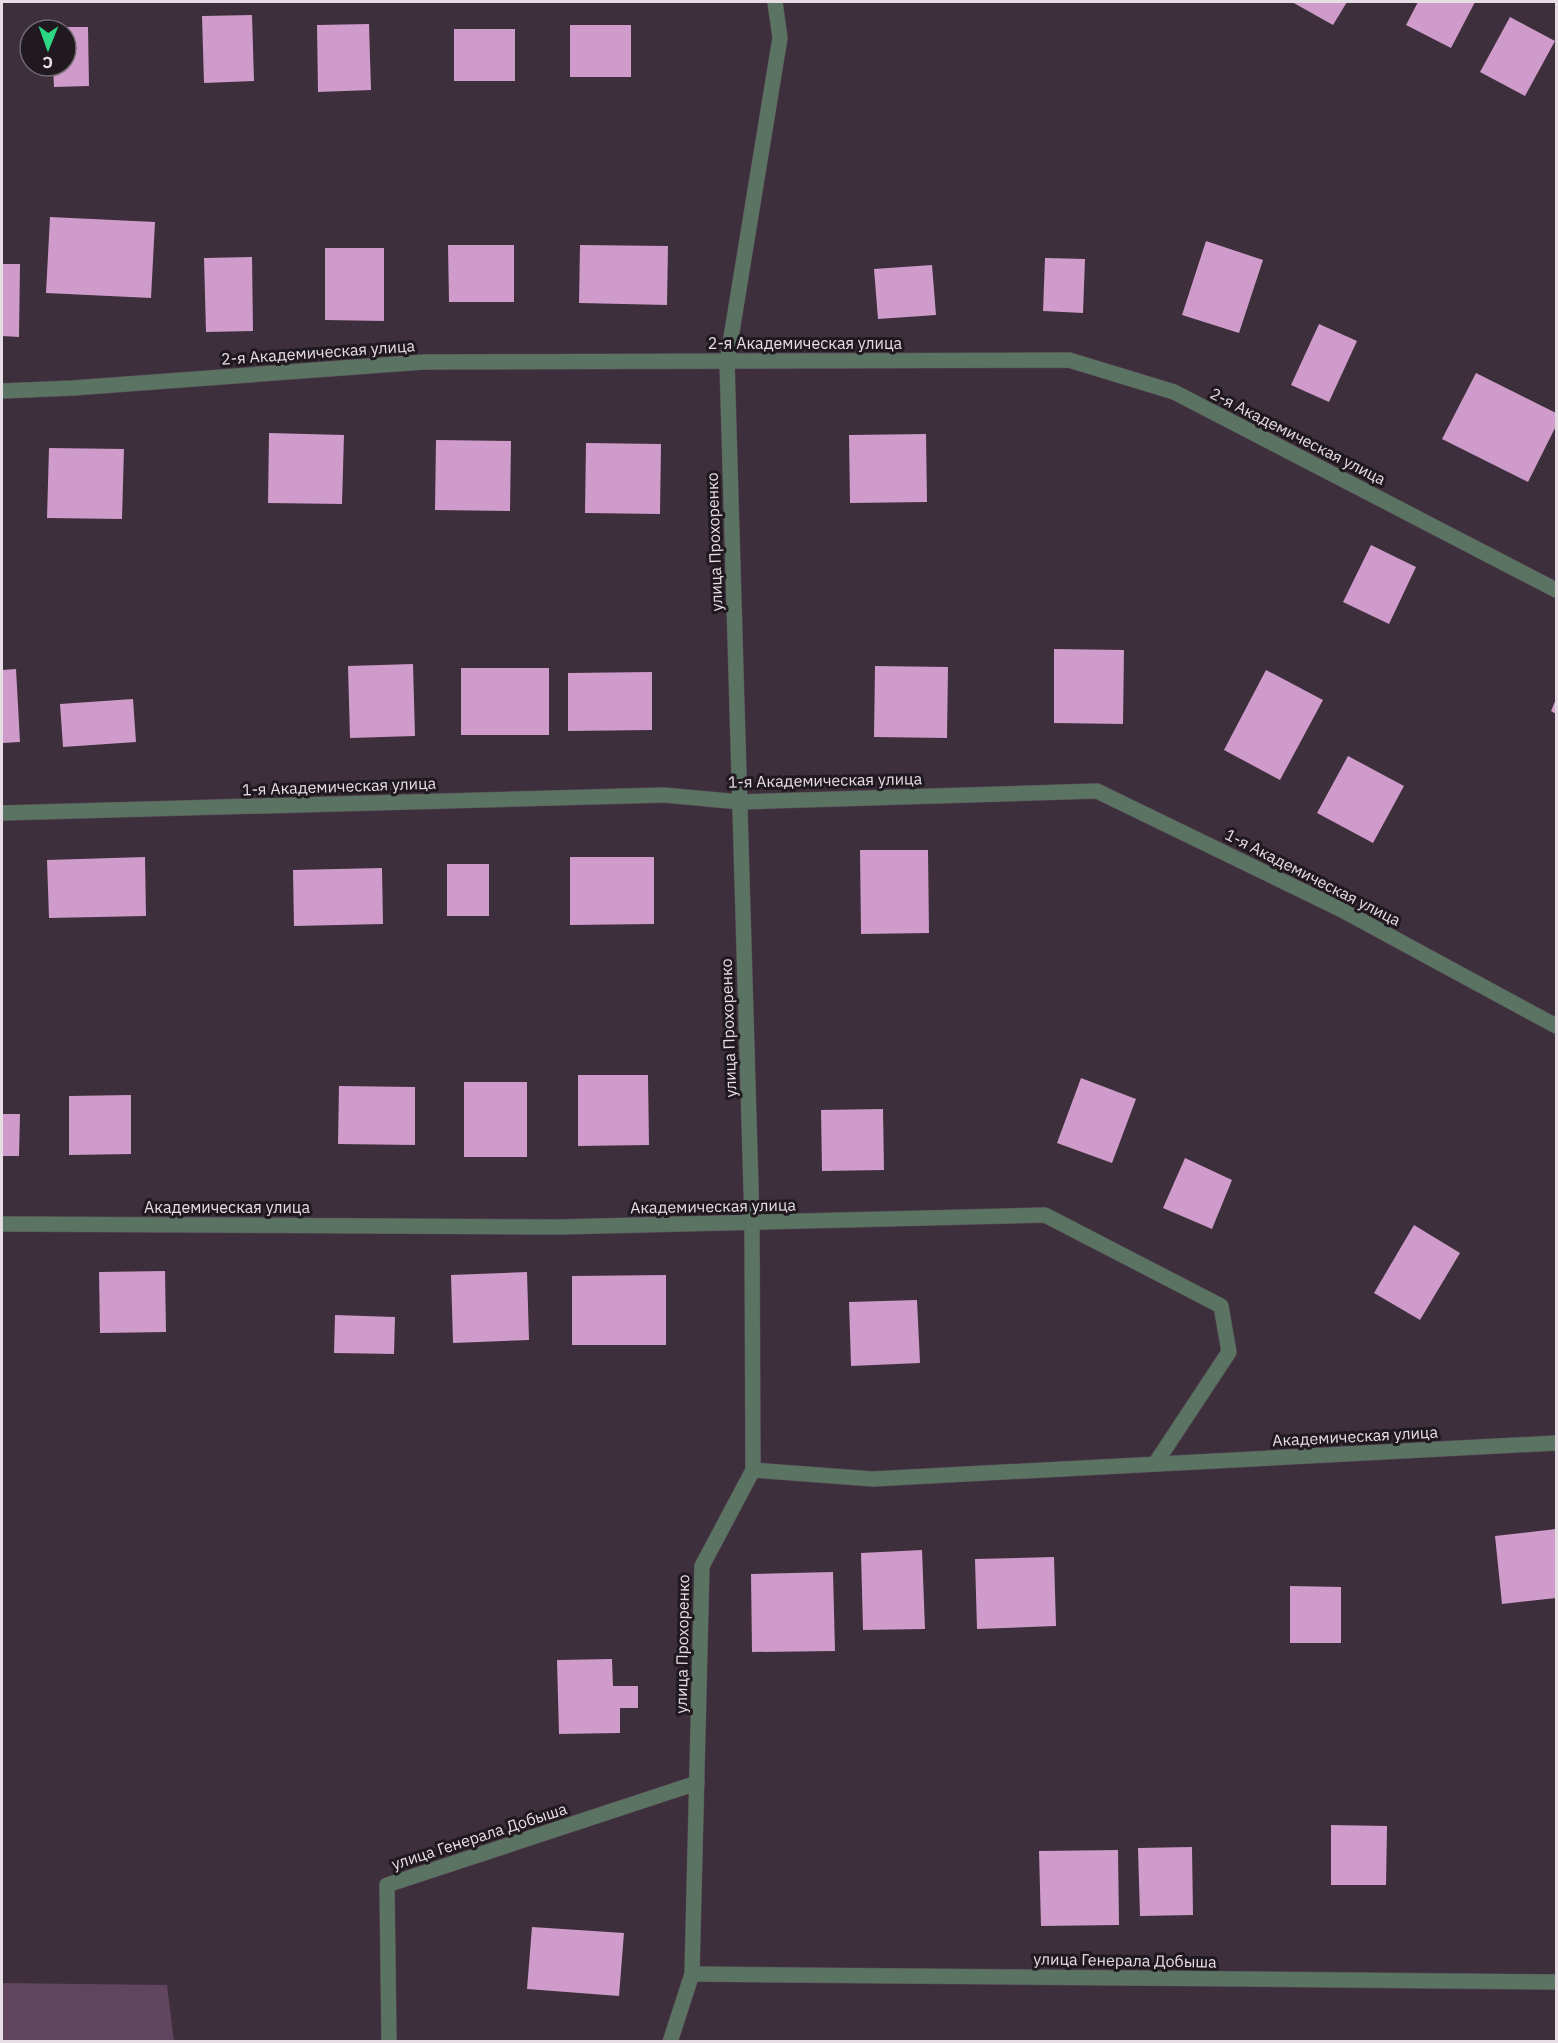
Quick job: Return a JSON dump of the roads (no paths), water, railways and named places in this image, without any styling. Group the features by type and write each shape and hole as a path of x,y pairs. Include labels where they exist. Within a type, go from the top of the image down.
{"street":[{"name":"улица Прохоренко","path":"670,2042 692,1974 702,1566 753,1470 752,1223 727,362 780,38 775,2"},
{"name":"2-я Академическая улица","path":"2,391 73,388 424,362 1069,360 1174,392 1557,590"},
{"name":"1-я Академическая улица","path":"2,813 664,795 740,802 1098,791 1340,909 1557,1026"},
{"name":"Академическая улица","path":"2,1224 560,1227 1045,1215 1221,1306 1229,1352 1155,1464"},
{"name":"Академическая улица","path":"753,1470 873,1479 1557,1443"},
{"name":"улица Генерала Добыша","path":"389,2042 387,1885 697,1783"},
{"name":"улица Генерала Добыша","path":"692,1974 1557,1982"}]}
